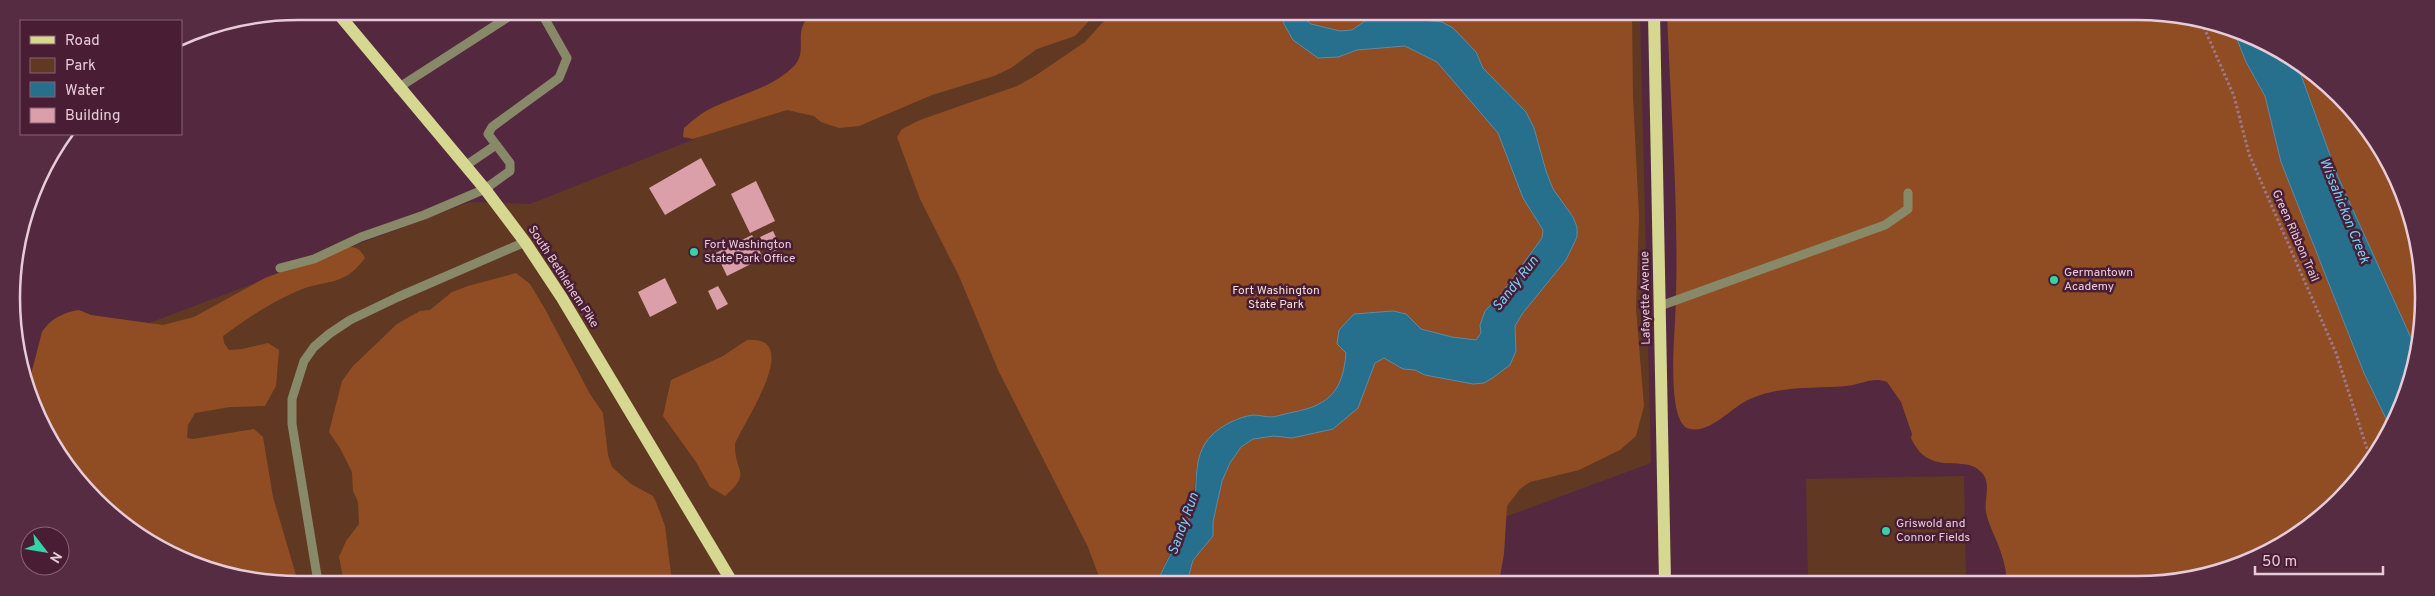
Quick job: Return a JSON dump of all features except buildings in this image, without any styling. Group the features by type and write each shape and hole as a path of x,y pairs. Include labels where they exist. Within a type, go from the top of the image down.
{"main road":[{"name":"South Bethlehem Pike","path":"343,20 484,189 525,242 562,298 728,576"},
{"name":"Lafayette Avenue","path":"1654,20 1665,576"}],"lane":[{"path":"398,88 504,20"},
{"path":"280,268 314,259 362,237 424,215 484,189 510,171 510,163 488,134 492,126 559,78 567,58 546,20"},
{"path":"465,166 496,145"},
{"path":"1660,306 1884,225 1908,209 1908,193"},
{"path":"317,576 292,424 292,399 304,361 314,347 350,320 525,242"}],"path":[{"name":"Green Ribbon Trail","path":"2204,28 2234,96 2249,154 2336,353 2368,452"}],"green space":[{"path":"806,20 1089,20 1075,36 1037,49 1011,68 994,76 932,95 859,126 839,128 821,122 814,116 787,110 693,139 683,137 684,128 695,118 716,106 767,85 794,66 800,53 803,25"},
{"name":"Fort Washington State Park","path":"997,20 1640,20 1651,463 1345,576 298,576 262,574 226,567 175,547 129,519 101,495 77,467 57,437 41,404 33,381 38,361 136,328 470,202 530,204"},
{"path":"1105,20 1283,20 1284,25 1318,58 1338,57 1357,50 1405,46 1437,62 1498,133 1513,172 1544,230 1542,238 1501,294 1485,311 1480,325 1481,333 1476,340 1452,337 1421,329 1406,314 1393,311 1354,314 1344,371 1339,386 1325,402 1312,409 1272,417 1254,415 1197,465 1192,512 1160,576 1099,576 1088,547 999,372 959,276 920,199 897,137 902,129 920,120 1017,86 1085,42"},
{"path":"1306,20 1384,20 1365,21 1352,30 1340,31 1311,24"},
{"path":"1410,20 1632,20 1633,97 1639,216 1636,309 1644,406 1636,436 1620,450 1579,470 1530,482 1520,489 1507,506 1504,554 1500,576 1189,576 1193,560 1213,536 1213,522 1222,481 1230,463 1241,447 1253,439 1274,436 1292,438 1333,429 1365,390 1375,363 1384,358 1403,369 1415,370 1425,375 1473,384 1510,365 1516,351 1515,326 1522,314 1566,260 1577,237 1577,227 1573,217 1553,189 1534,128 1526,112 1483,68 1476,52 1417,21"},
{"name":"Germantown Academy","path":"1667,20 2137,20 2191,25 2237,39 2246,62 2265,96 2281,162 2364,373 2387,420 2378,437 2358,467 2334,495 2306,519 2276,539 2243,555 2209,567 2173,574 2137,576 2006,576 2003,559 1986,512 1987,482 1983,474 1976,468 1967,465 1937,462 1919,451 1911,438 1912,434 1901,402 1887,382 1872,380 1846,386 1774,391 1750,399 1706,427 1690,429 1683,424 1678,414 1674,382 1676,245"},
{"path":"2300,73 2334,101 2358,129 2378,159 2394,192 2406,226 2413,262 2415,298 2412,340 2338,177"},
{"path":"349,247 358,250 365,258 357,268 341,279 306,288 286,296 258,312 223,336 224,343 229,350 268,343 279,350 276,386 265,406 230,407 195,413 188,425 187,438 193,439 254,429 263,437 273,497 296,576 262,574 226,567 175,547 129,519 101,495 77,467 57,437 41,404 31,375 42,332 53,320 63,314 79,310 91,315 163,325 194,317 265,278"},
{"path":"516,273 530,284 590,394 603,413 608,455 612,467 631,484 653,496 656,502 665,526 671,576 343,576 339,557 346,541 359,524 358,502 353,491 352,472 340,448 329,432 342,381 353,366 397,324 420,311 430,310 452,292"},
{"path":"747,340 763,342 771,351 771,365 758,401 735,444 735,454 740,476 733,488 725,496 710,487 696,462 663,416 671,380 723,356"},
{"name":"Griswold and Connor Fields","path":"1964,476 1966,576 1808,576 1806,479"}],"water":[{"name":"Sandy Run","path":"1283,20 1306,20 1311,24 1340,31 1352,30 1368,20 1422,20 1442,22 1453,28 1476,52 1483,68 1526,112 1534,128 1553,189 1573,217 1577,227 1577,237 1566,260 1522,314 1515,326 1516,351 1510,365 1484,383 1473,384 1425,375 1415,370 1403,369 1384,358 1375,363 1358,408 1333,429 1292,438 1274,436 1253,439 1241,447 1230,463 1222,481 1213,522 1213,536 1193,560 1189,576 1160,576 1191,514 1194,504 1200,453 1216,431 1242,418 1253,415 1275,417 1306,409 1325,400 1338,386 1342,377 1346,353 1337,344 1339,330 1354,314 1393,311 1406,314 1421,329 1452,337 1476,340 1481,333 1480,325 1485,311 1501,294 1542,238 1543,230 1523,198 1498,133 1437,62 1405,46 1357,50 1338,57 1318,58 1293,40"},
{"name":"Wissahickon Creek","path":"2237,39 2276,57 2300,73 2338,177 2412,340 2406,370 2387,420 2364,373 2281,162 2265,96 2246,62"}],"place":[{"name":"Fort Washington State Park Office","path":"694,252"},
{"name":"Germantown Academy","path":"2054,280"},
{"name":"Griswold and Connor Fields","path":"1886,531"}]}
